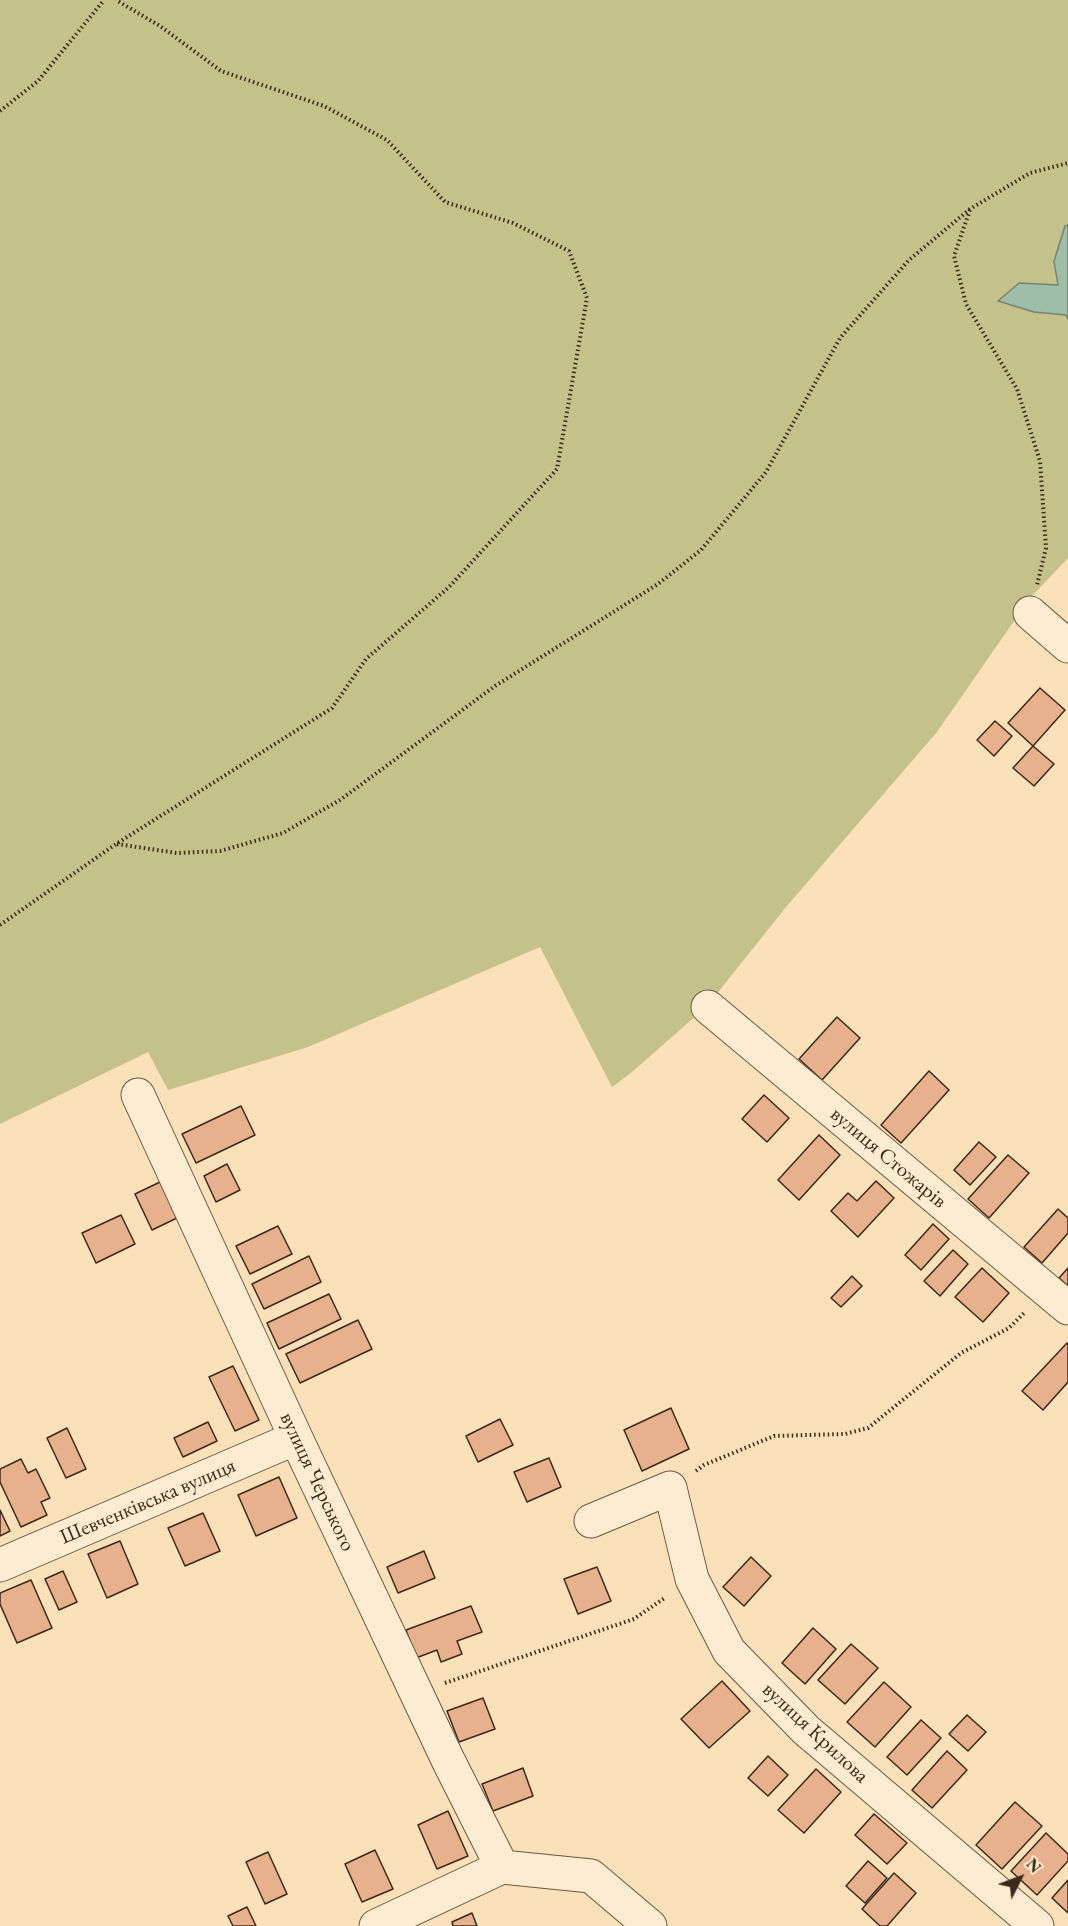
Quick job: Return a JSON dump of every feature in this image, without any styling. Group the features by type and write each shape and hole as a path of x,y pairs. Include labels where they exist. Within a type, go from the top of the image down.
{"street":[{"path":"1030,613 1068,646"},
{"name":"вулиця Стожарів","path":"708,1007 1057,1299"},
{"name":"вулиця Черського","path":"138,1095 296,1438 502,1867"},
{"name":"Шевченківська вулиця","path":"0,1565 296,1438"},
{"path":"591,1521 670,1488"},
{"name":"вулиця Крилова","path":"670,1488 692,1579 729,1651 806,1730 1037,1926"},
{"path":"376,1926 502,1867 591,1876 650,1926"}],"path":[{"path":"0,111 38,81 104,0"},
{"path":"0,925 116,844 332,708 366,659 449,587 557,469 587,298 570,251 513,223 445,202 387,140 324,106 221,71 160,26 116,0"},
{"path":"116,844 177,853 219,851 283,833 339,800 495,686 658,584 701,550 766,472 840,338 909,260 970,209 1030,173 1068,163"},
{"path":"970,209 954,256 966,304 1017,389 1040,461 1046,548 1030,613"},
{"path":"670,1488 704,1465 774,1436 845,1434 868,1428 961,1353 1057,1299"},
{"path":"416,1692 634,1619 692,1579"}],"shaded area":[{"path":"0,0 1068,0 1068,225 1065,226 1058,285 1019,283 1034,312 1066,315 1068,319 1068,558 1030,598 937,732 786,907 707,1006 612,1087 540,947 308,1047 168,1090 148,1052 0,1124"},
{"path":"1068,225 1068,319 1066,315 1034,312 998,301 1019,283 1058,285 1054,261 1065,226"}],"building":[{"path":"1040,688 1065,710 1033,746 1008,723"},
{"path":"995,721 1012,736 994,756 977,740"},
{"path":"1033,746 1054,764 1034,786 1013,768"},
{"path":"837,1017 860,1038 822,1080 799,1059"},
{"path":"929,1071 949,1090 901,1143 881,1125"},
{"path":"764,1095 789,1118 767,1142 742,1119"},
{"path":"241,1106 255,1135 196,1163 182,1134"},
{"path":"819,1135 840,1155 799,1200 778,1180"},
{"path":"979,1142 996,1157 970,1185 954,1170"},
{"path":"1008,1155 1029,1173 989,1218 968,1199"},
{"path":"227,1164 240,1190 216,1202 204,1176"},
{"path":"876,1181 894,1198 858,1237 831,1211 848,1193 857,1201"},
{"path":"160,1182 177,1218 152,1230 135,1194"},
{"path":"1058,1209 1068,1218 1068,1233 1042,1263 1024,1247"},
{"path":"121,1215 135,1244 96,1263 82,1233"},
{"path":"933,1224 949,1239 921,1270 905,1255"},
{"path":"278,1226 292,1254 250,1274 236,1246"},
{"path":"953,1250 968,1264 940,1296 924,1281"},
{"path":"309,1256 321,1282 264,1309 252,1284"},
{"path":"982,1268 1009,1293 983,1322 955,1297"},
{"path":"1068,1268 1068,1286 1059,1278"},
{"path":"852,1276 862,1286 841,1307 831,1298"},
{"path":"329,1294 341,1319 279,1349 267,1323"},
{"path":"358,1320 372,1349 300,1383 286,1354"},
{"path":"1067,1343 1068,1382 1043,1410 1022,1391"},
{"path":"233,1366 259,1420 235,1431 209,1377"},
{"path":"671,1408 689,1449 642,1471 624,1430"},
{"path":"500,1419 513,1445 478,1462 466,1436"},
{"path":"208,1422 217,1441 183,1457 174,1438"},
{"path":"67,1428 86,1469 66,1478 47,1438"},
{"path":"549,1458 561,1487 527,1502 514,1472"},
{"path":"21,1459 28,1473 36,1469 50,1498 41,1502 47,1515 21,1527 0,1482 0,1469"},
{"path":"279,1477 297,1518 256,1536 238,1495"},
{"path":"0,1510 10,1531 0,1536"},
{"path":"203,1513 220,1551 185,1566 168,1528"},
{"path":"120,1541 138,1584 107,1598 88,1554"},
{"path":"424,1551 435,1578 398,1593 387,1567"},
{"path":"751,1557 771,1576 744,1606 723,1587"},
{"path":"597,1567 611,1601 578,1614 564,1579"},
{"path":"63,1571 77,1602 59,1610 45,1579"},
{"path":"31,1580 52,1628 17,1643 0,1604 0,1593"},
{"path":"471,1606 482,1632 457,1641 462,1654 441,1662 437,1650 416,1658 406,1630"},
{"path":"813,1628 836,1649 805,1684 782,1663"},
{"path":"851,1644 878,1668 845,1704 818,1680"},
{"path":"722,1681 750,1711 709,1748 681,1719"},
{"path":"884,1682 911,1707 875,1747 847,1722"},
{"path":"483,1698 495,1729 459,1742 447,1711"},
{"path":"967,1715 986,1732 968,1751 949,1734"},
{"path":"921,1720 941,1738 907,1775 887,1757"},
{"path":"947,1751 967,1770 932,1808 912,1790"},
{"path":"768,1756 788,1775 768,1796 748,1778"},
{"path":"523,1768 533,1796 493,1811 482,1784"},
{"path":"816,1769 841,1792 804,1833 778,1810"},
{"path":"1015,1802 1042,1826 1002,1869 976,1845"},
{"path":"448,1811 468,1856 437,1869 418,1825"},
{"path":"874,1814 907,1843 887,1864 855,1835"},
{"path":"1046,1833 1068,1854 1068,1861 1037,1895 1011,1871"},
{"path":"375,1850 393,1889 362,1902 345,1864"},
{"path":"268,1852 287,1894 265,1904 246,1862"},
{"path":"868,1861 887,1878 865,1903 846,1886"},
{"path":"894,1873 916,1893 887,1926 880,1926 862,1909"},
{"path":"1068,1880 1068,1913 1052,1898"},
{"path":"247,1907 256,1926 233,1926 228,1916"},
{"path":"472,1913 477,1926 453,1926 452,1922"}]}
